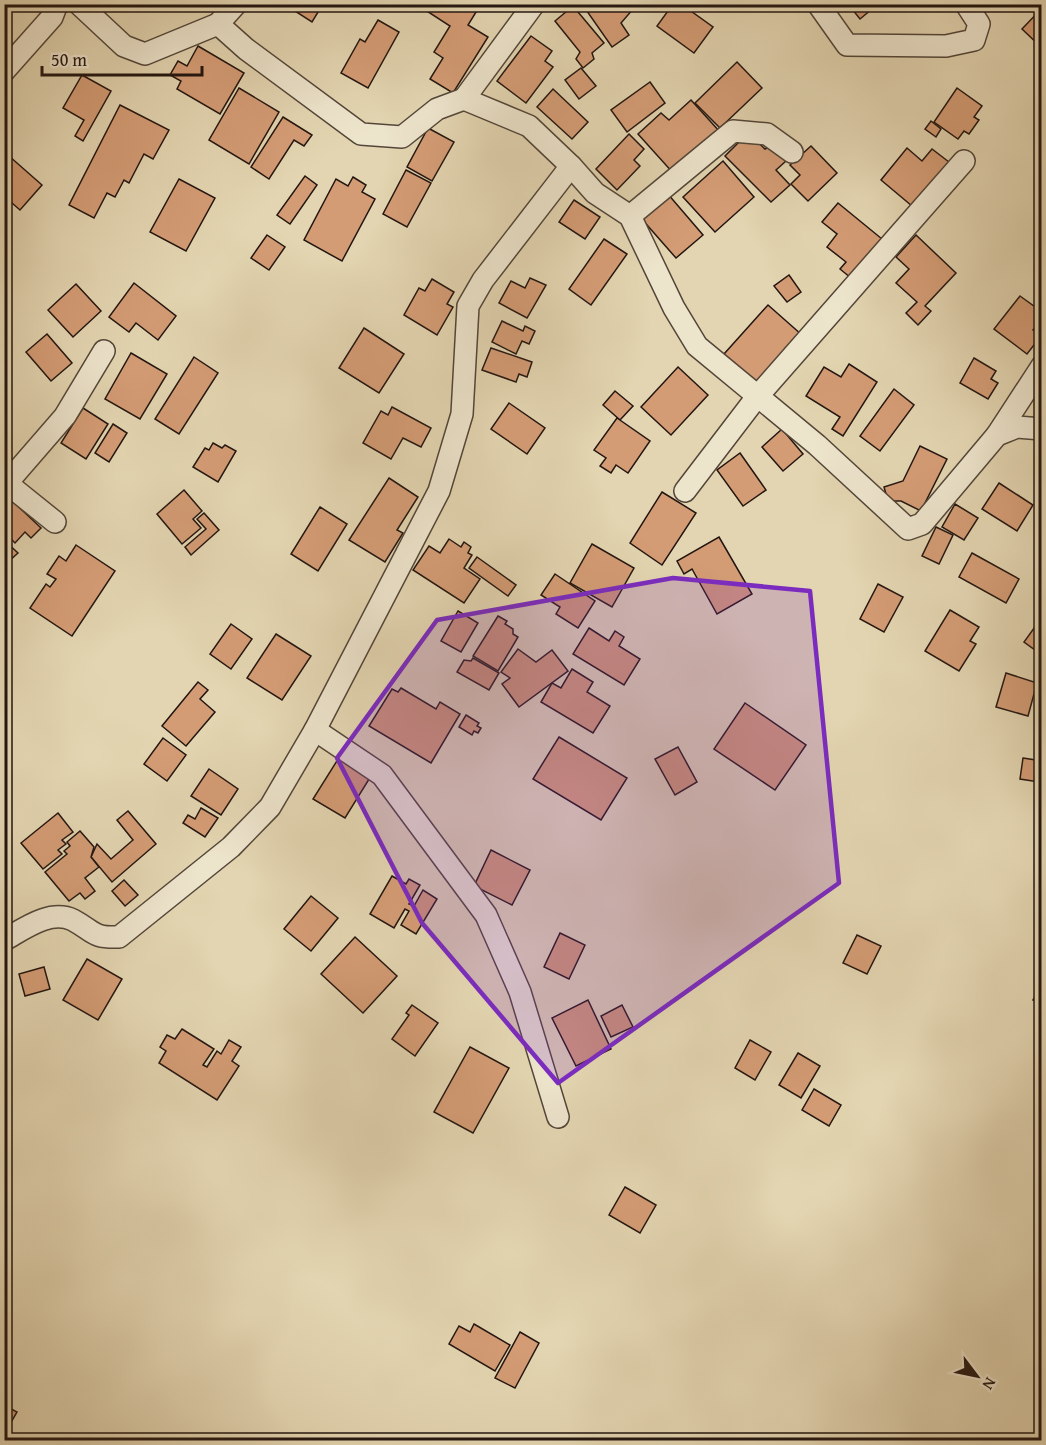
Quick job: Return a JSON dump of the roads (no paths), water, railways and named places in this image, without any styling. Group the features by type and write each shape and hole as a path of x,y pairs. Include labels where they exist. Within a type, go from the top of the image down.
{"street":[{"path":"4,72 52,17 57,4"},
{"path":"78,4 124,46 145,54 218,24 236,4"},
{"path":"218,24 246,49 361,134 402,137 437,109 464,99 534,4"},
{"path":"818,4 847,45 935,46 974,40 979,24 966,4"},
{"path":"464,99 530,126 595,193 630,216 674,308 697,346 756,398 817,446 908,529 922,524 997,435 1041,366"},
{"path":"630,216 733,131 767,134 792,152"},
{"path":"685,491 756,398 964,161"},
{"path":"4,940 44,918 71,919 99,938 119,937 231,847 270,807 315,730 439,491 462,414 468,306 483,280 571,166"},
{"path":"55,522 6,482 65,416 104,351"},
{"path":"997,435 1017,427 1041,429"},
{"path":"315,730 382,775 486,915 520,992 558,1117"}]}
